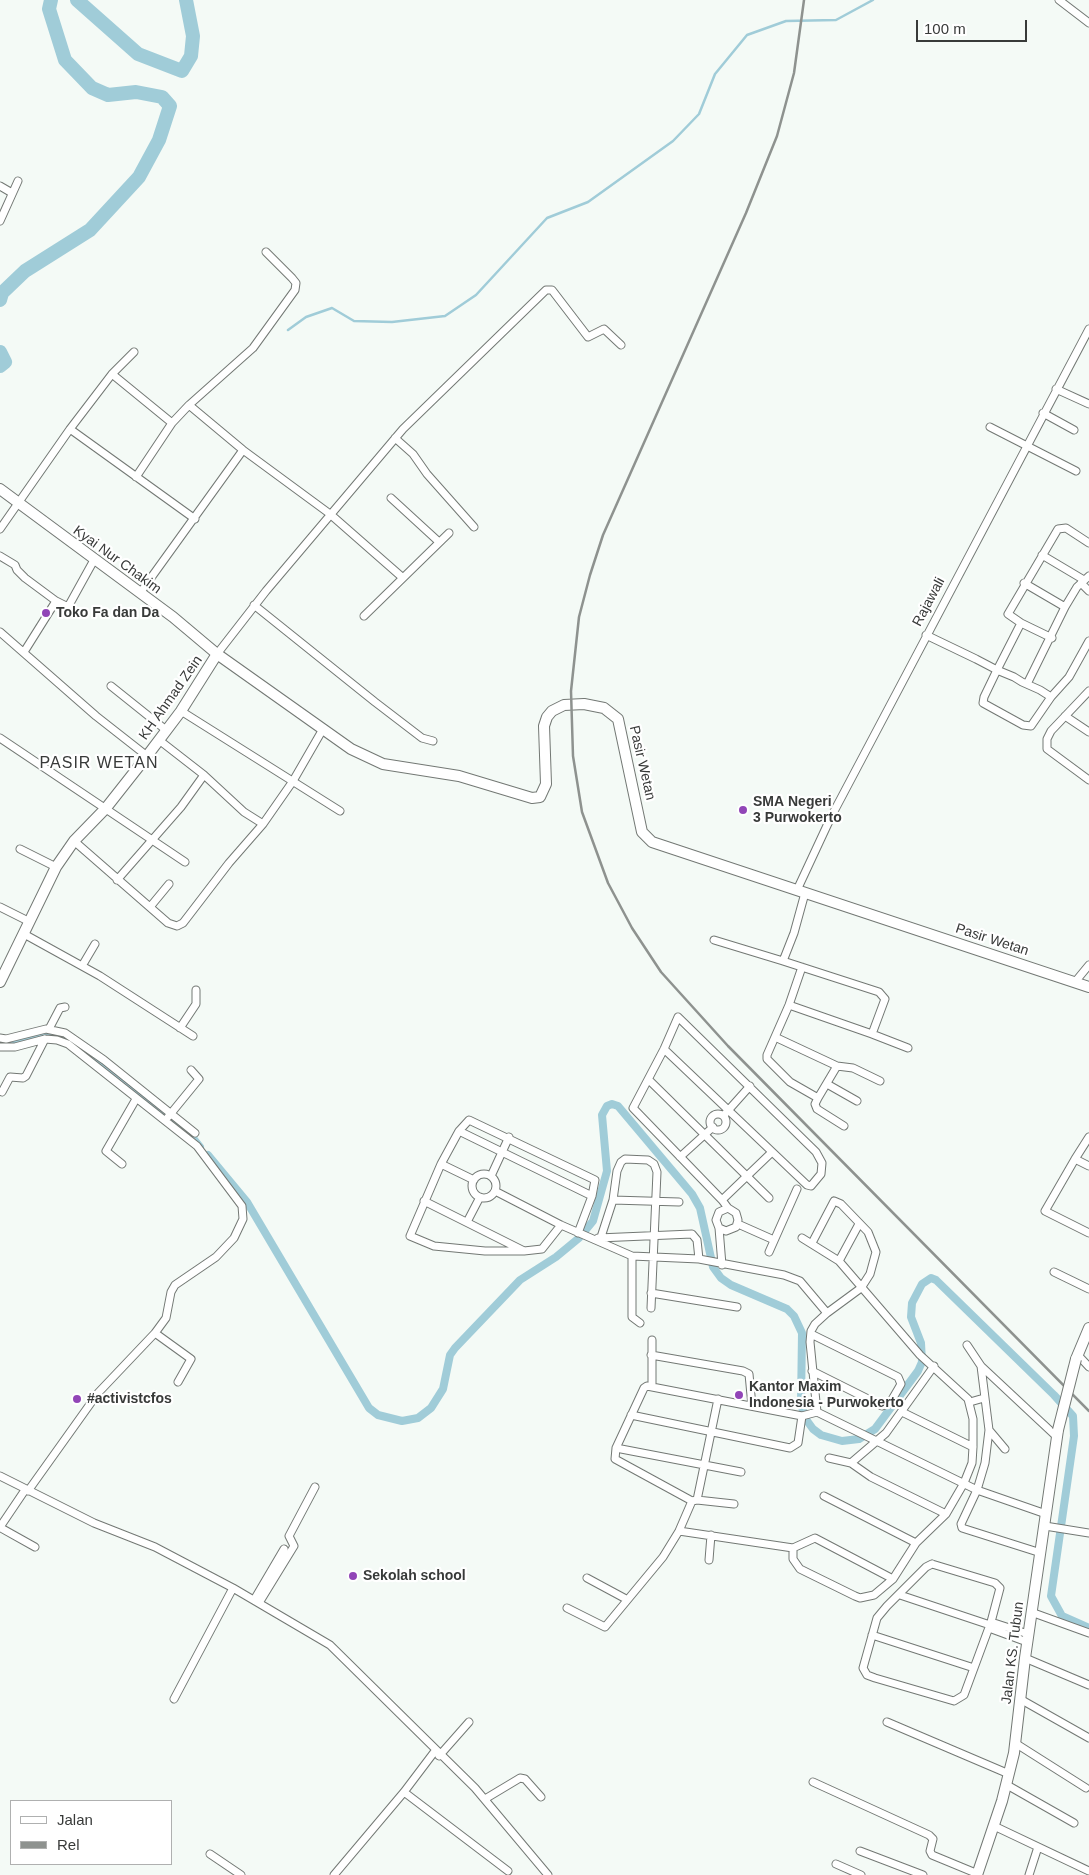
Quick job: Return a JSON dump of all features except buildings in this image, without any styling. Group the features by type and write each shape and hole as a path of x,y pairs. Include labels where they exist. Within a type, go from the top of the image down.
{"street":[{"path":"1059,0 1087,19"},
{"path":"0,222 18,181"},
{"path":"0,186 12,193"},
{"path":"136,477 172,423 189,405 252,348 295,290 296,283 266,252"},
{"path":"218,654 254,605 395,438 501,332 548,289 552,290 588,337 604,329 622,345"},
{"name":"Rajawali","path":"783,961 794,933 801,891 831,817 1089,329"},
{"path":"0,529 70,429 112,374 134,352"},
{"path":"112,374 172,423"},
{"path":"1056,389 1089,404"},
{"path":"189,405 243,450 330,514 403,578"},
{"path":"1043,413 1074,430"},
{"path":"990,427 1076,472"},
{"path":"70,429 195,519"},
{"path":"395,438 413,454 427,474 474,527"},
{"path":"140,594 243,450"},
{"name":"Kyai Nur Chakim","path":"0,489 218,654"},
{"path":"390,498 439,542"},
{"path":"1052,638 1021,623 1008,614 1024,583 1061,527 1089,542"},
{"path":"364,616 449,533"},
{"path":"0,556 15,564 17,570 25,578 56,601 68,606 94,560"},
{"path":"1042,556 1085,580 1089,591"},
{"path":"1027,684 1052,638 1065,606 1085,580"},
{"path":"1024,583 1065,606"},
{"path":"24,652 56,601"},
{"path":"254,605 422,738 433,742"},
{"path":"1021,623 984,697 983,703 987,707 1029,727 1040,716 1052,697 1069,677 1089,641"},
{"path":"0,632 96,716 147,756"},
{"path":"926,636 1052,697"},
{"name":"KH Ahmad Zein","path":"0,982 4,966 24,934 56,867 74,841 106,808 147,756 181,711 218,654"},
{"name":"Pasir Wetan","path":"218,654 351,749 383,764 459,776 536,798 542,796 546,784 544,726 547,717 552,711 564,706 584,704 604,708 614,714 618,720 642,832 648,839 1089,987"},
{"path":"111,686 166,730"},
{"path":"1089,690 1051,731 1047,739 1047,749 1089,780"},
{"path":"181,711 340,811"},
{"path":"1065,716 1089,732"},
{"path":"74,841 168,923 177,926 183,923 229,863 263,824 293,781 323,729"},
{"path":"159,740 204,775 244,812 263,824"},
{"path":"1,742 106,808 185,862"},
{"path":"117,880 180,807 204,775"},
{"path":"20,848 56,867"},
{"path":"150,907 169,884"},
{"path":"0,907 30,922"},
{"path":"24,934 82,966 193,1036"},
{"path":"714,940 802,967 883,995 885,999 872,1034"},
{"path":"82,966 95,944"},
{"path":"1075,982 1089,965"},
{"path":"802,967 767,1059 790,1082 818,1098"},
{"path":"180,1028 196,1004 196,990"},
{"path":"789,1005 908,1048"},
{"path":"49,1030 60,1008 65,1007"},
{"path":"664,1050 726,1114 806,1185 811,1186 821,1174 822,1163 816,1152 679,1017 649,1080 633,1108 728,1208 736,1213 738,1224"},
{"path":"0,1038 6,1039 49,1030 71,1036 104,1060 168,1117 197,1146 242,1206 244,1214 230,1243 216,1257 175,1285 171,1292 166,1318 155,1333 98,1393 1,1527 35,1547"},
{"path":"775,1037 837,1066 853,1068 880,1081"},
{"path":"0,1047 15,1047 45,1039 58,1040 68,1044 136,1099 195,1133"},
{"path":"2,1092 10,1077 26,1076 45,1039"},
{"path":"837,1066 815,1104 817,1110 844,1126"},
{"path":"168,1117 199,1078 191,1070"},
{"path":"649,1080 770,1198"},
{"path":"827,1084 857,1101"},
{"path":"726,1114 713,1116 710,1122 713,1127 719,1129 724,1127 726,1114 750,1086"},
{"path":"122,1164 106,1151 136,1099"},
{"path":"561,1225 542,1249 524,1251 484,1251 434,1246 411,1238 410,1234 441,1164 459,1131 470,1120 509,1136 595,1179 585,1236"},
{"path":"680,1157 713,1127"},
{"path":"459,1131 502,1150 592,1196"},
{"path":"491,1176 509,1136"},
{"path":"1089,1137 1045,1211 1089,1233"},
{"path":"722,1200 771,1153"},
{"path":"601,1237 613,1200 617,1171 621,1162 625,1159 640,1158 648,1160 654,1164 656,1172 651,1308"},
{"path":"1075,1159 1089,1166"},
{"path":"441,1164 474,1180"},
{"path":"481,1175 491,1176 496,1184 495,1191 490,1197 480,1197 473,1190 474,1180 481,1175"},
{"path":"769,1252 796,1189"},
{"path":"495,1191 561,1225 632,1256 699,1260 792,1277 812,1294 827,1313"},
{"path":"467,1222 480,1197"},
{"path":"613,1200 679,1202"},
{"path":"424,1201 524,1251"},
{"path":"812,1243 834,1201 841,1204 868,1232 876,1252 870,1274 861,1288 815,1324 811,1334 815,1413"},
{"path":"720,1264 720,1228 717,1224 717,1216 722,1210 728,1208"},
{"path":"738,1224 774,1240"},
{"path":"720,1228 730,1230 738,1224"},
{"path":"839,1261 859,1224"},
{"path":"585,1236 695,1235 699,1260"},
{"path":"802,1238 839,1261 920,1355 977,1400 989,1430 1005,1449"},
{"path":"632,1256 632,1317 640,1323"},
{"path":"1054,1272 1089,1289"},
{"path":"651,1293 737,1307"},
{"name":"Jalan KS. Tubun","path":"977,1874 1008,1779 1016,1742 1031,1612 1058,1434 1076,1356 1089,1328"},
{"path":"155,1333 191,1359 178,1382"},
{"path":"811,1334 898,1377 901,1384 890,1403 882,1406 812,1371"},
{"path":"652,1340 652,1385"},
{"path":"967,1345 981,1366 1058,1434"},
{"path":"652,1355 744,1371 749,1374 752,1406"},
{"path":"1076,1356 1089,1367"},
{"path":"851,1463 876,1441 902,1412 932,1365"},
{"path":"792,1548 795,1565 800,1569 860,1598 874,1594 893,1579 916,1543 946,1514 965,1484 972,1463 981,1366"},
{"path":"734,1504 694,1501 616,1461 613,1455 644,1388 652,1385 803,1416 815,1413 976,1489 1046,1514"},
{"path":"567,1608 605,1627 626,1599 663,1557 694,1501 704,1466 718,1399"},
{"path":"902,1412 973,1447"},
{"path":"631,1415 790,1448 798,1443 803,1416"},
{"path":"989,1430 985,1463 962,1528 1041,1552"},
{"path":"616,1448 740,1472"},
{"path":"829,1458 851,1463 872,1477 946,1514"},
{"path":"0,1476 94,1523 140,1540 233,1588 330,1645 485,1799 548,1875"},
{"path":"256,1601 294,1546 289,1538 315,1487"},
{"path":"824,1496 916,1543"},
{"path":"1045,1526 1089,1533"},
{"path":"679,1531 792,1548 815,1538 893,1579"},
{"path":"708,1560 711,1535"},
{"path":"256,1601 284,1550"},
{"path":"929,1565 999,1585 1000,1590 990,1625 964,1695 954,1701 875,1678 867,1675 863,1668 877,1618 929,1565"},
{"path":"587,1578 626,1599"},
{"path":"174,1699 233,1588"},
{"path":"900,1595 1028,1638"},
{"path":"1031,1612 1089,1634"},
{"path":"872,1634 974,1668"},
{"path":"1025,1658 1089,1685"},
{"path":"1020,1699 1089,1738"},
{"path":"334,1875 437,1753 469,1722"},
{"path":"887,1722 1008,1779 1074,1823"},
{"path":"1016,1742 1086,1788"},
{"path":"485,1799 520,1778 525,1779 541,1797"},
{"path":"813,1782 929,1834 933,1839 930,1852 932,1855 977,1874"},
{"path":"404,1792 508,1871"},
{"path":"994,1826 1089,1871"},
{"path":"1029,1875 1038,1847"},
{"path":"860,1851 923,1875"},
{"path":"210,1854 241,1875"},
{"path":"836,1864 861,1875"}],"waterway":[{"path":"0,300 2,293 25,271 90,230 139,177 159,140 170,106 162,97 136,92 108,95 92,88 65,60 49,9 51,0"},
{"path":"77,0 138,54 182,71 191,56 193,36 186,0"},
{"path":"288,330 306,317 332,308 354,321 392,322 445,316 476,295 547,218 588,202 673,141 699,114 715,74 747,35 786,21 836,20 873,0"},
{"path":"0,352 5,362 0,366"},
{"path":"0,1041 25,1039 52,1033 66,1037 192,1137 200,1147"},
{"path":"208,1155 247,1202 369,1408 378,1415 402,1421 418,1418 431,1408 443,1389 450,1355 455,1348 520,1280 556,1257 579,1238 593,1221 607,1171 602,1115 607,1106 612,1104 618,1106 692,1194 700,1208 713,1267 721,1278 731,1285 787,1309 794,1316 802,1333 801,1404 805,1418 813,1429 821,1435 842,1441 859,1439 875,1429 918,1371 922,1362 921,1343 911,1317 912,1303 922,1284 931,1278 936,1280 1054,1395 1073,1416 1074,1436 1051,1596 1062,1616 1089,1628"}],"railway":[{"path":"804,0 794,73 777,136 746,213 603,535 590,575 579,617 571,691 573,756 582,812 608,883 632,928 661,972 728,1046 1089,1411"}],"place":[{"name":"Toko Fa dan Da","path":"46,613"},
{"name":"SMA Negeri 3 Purwokerto","path":"743,810"},
{"name":"Kantor Maxim Indonesia - Purwokerto","path":"739,1395"},
{"name":"#activistcfos","path":"77,1399"},
{"name":"Sekolah school","path":"353,1576"}],"district":[{"name":"PASIR WETAN","path":"99,764"}]}
